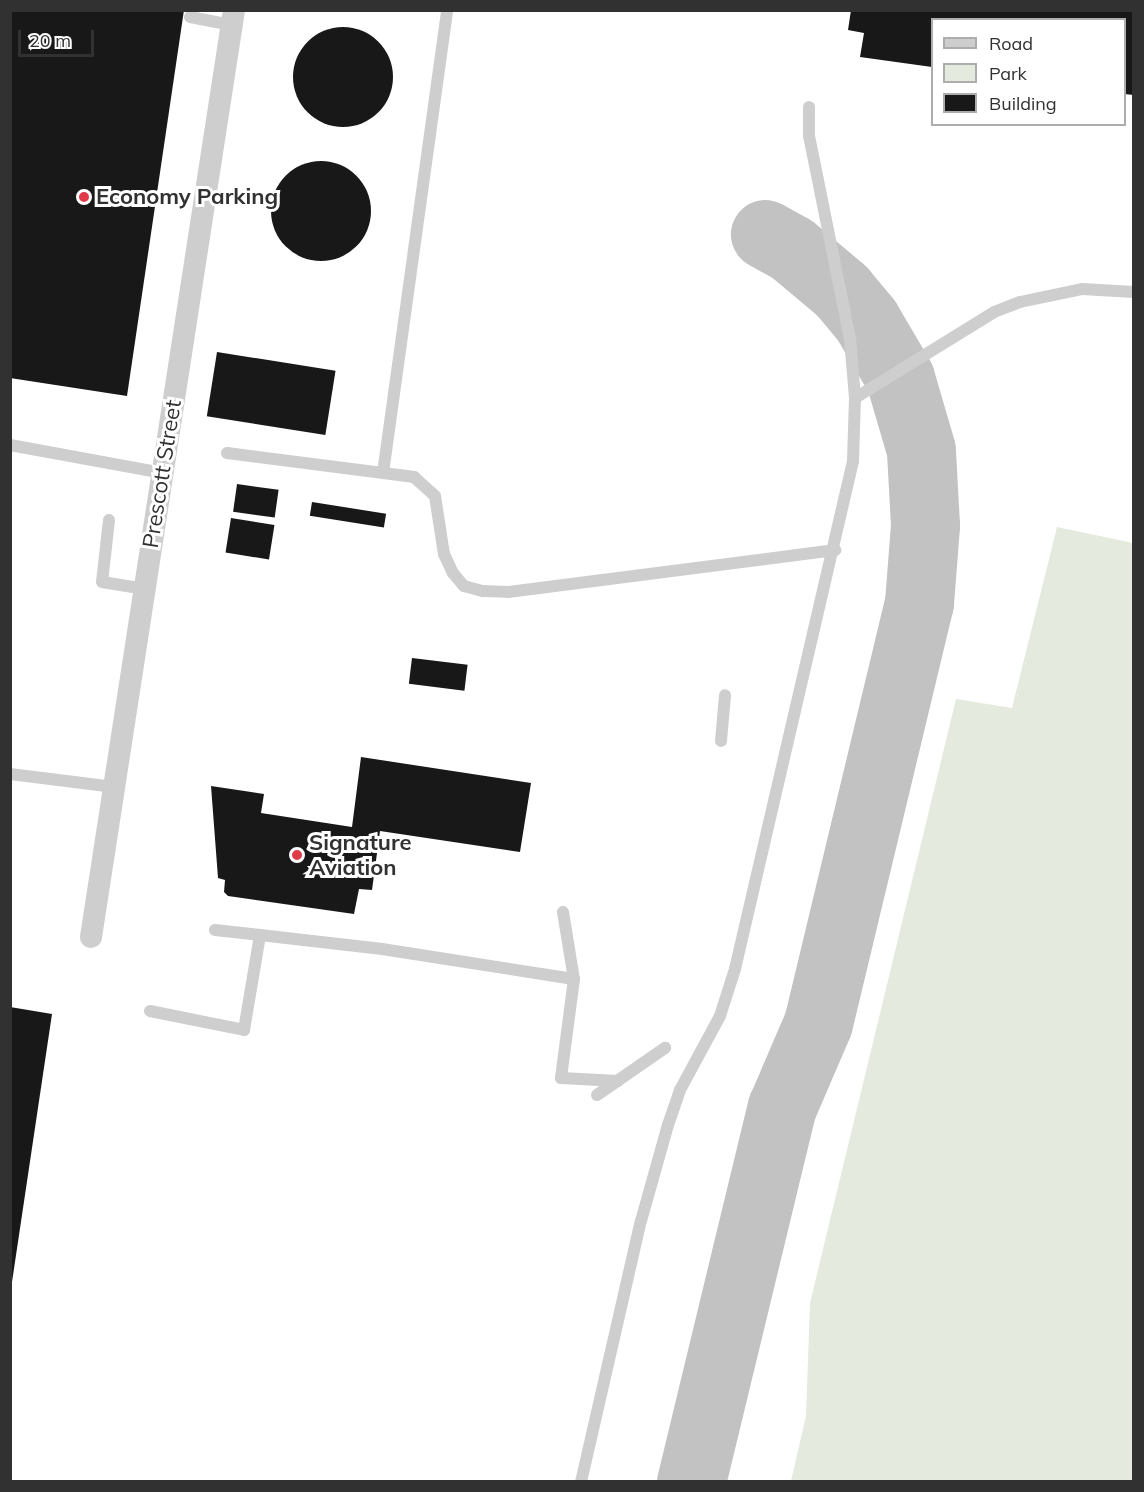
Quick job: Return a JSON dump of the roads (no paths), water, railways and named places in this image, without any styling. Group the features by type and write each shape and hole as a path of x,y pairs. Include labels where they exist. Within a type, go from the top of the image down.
{"street":[{"name":"Prescott Street","path":"90,937 233,18"}],"lane":[{"path":"383,473 447,10"},
{"path":"190,17 233,18"},
{"path":"580,1482 641,1221 668,1125 695,1057 720,1016 735,969 835,550 853,461 855,399 850,339 809,136 809,106"},
{"path":"855,399 994,312 1020,302 1082,289 1134,292"},
{"path":"10,445 163,473"},
{"path":"227,453 414,477 427,485 440,514 444,554 453,573 464,586 483,591 508,592 835,550"},
{"path":"110,520 102,582 145,589"},
{"path":"721,741 725,695"},
{"path":"10,774 114,787"},
{"path":"563,912 574,979 561,1078 618,1081"},
{"path":"215,930 382,949 574,979"},
{"path":"150,1011 244,1030 260,935"},
{"path":"597,1095 665,1048"}],"place":[{"name":"Economy Parking","path":"84,197"},
{"name":"Signature Aviation","path":"297,855"}]}
